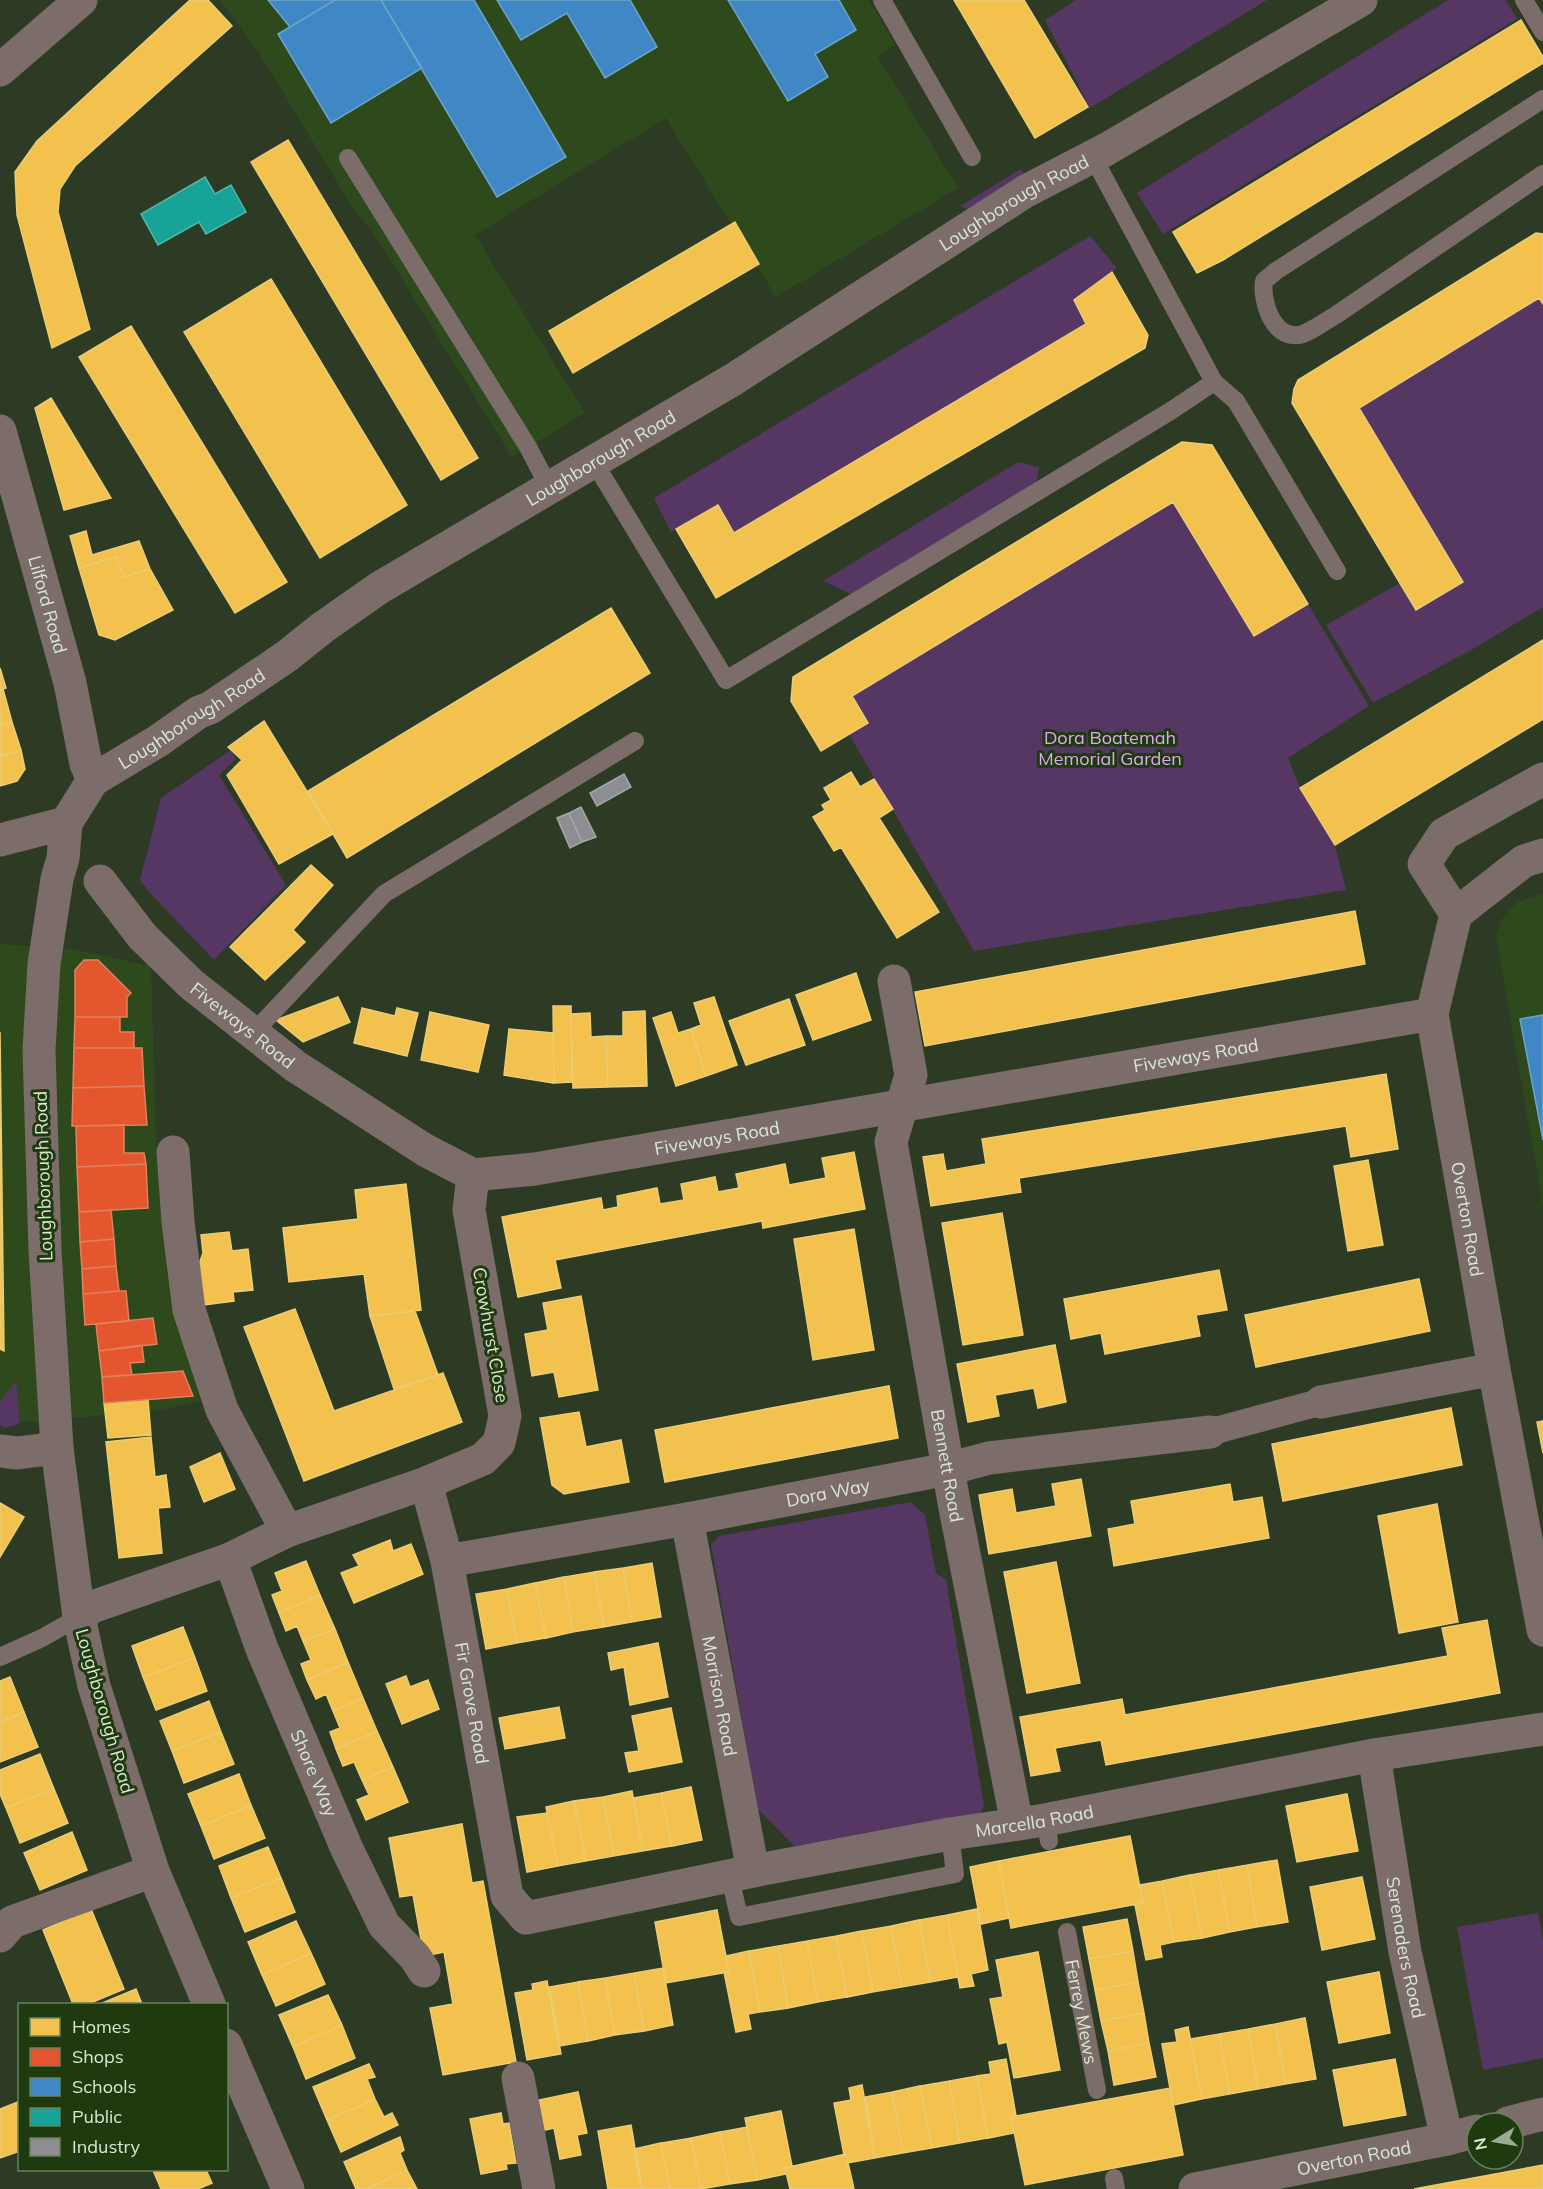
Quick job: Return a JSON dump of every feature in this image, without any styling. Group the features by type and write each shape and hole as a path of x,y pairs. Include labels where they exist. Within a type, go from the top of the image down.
{"street":[{"path":"0,70 81,0"},
{"name":"Loughborough Road","path":"209,2003 153,1871 94,1686 79,1617 57,1448 45,1250 39,1050 44,964 63,858 66,824 93,780 158,741 199,712 210,708 287,656 322,628 380,588 734,379 1026,191 1092,157 1361,0"},
{"name":"Lilford Road","path":"0,431 70,683 87,764 93,780"},
{"path":"1543,779 1444,834 1424,864 1456,914 1524,861 1543,855"},
{"path":"0,840 66,824"},
{"name":"Fiveways Road","path":"100,881 142,936 191,984 252,1033 295,1066 405,1137 473,1176 535,1169 1432,1014"},
{"name":"Overton Road","path":"1456,914 1432,1014 1494,1369 1543,1630"},
{"name":"Bennett Road","path":"894,981 911,1075 891,1142 948,1469 1037,1828"},
{"path":"173,1152 178,1222 189,1310 222,1410 287,1531"},
{"name":"Crowhurst Close","path":"79,1617 92,1607 230,1558 287,1531 426,1483 483,1459 499,1443 505,1416 469,1210 473,1176"},
{"path":"1210,1432 1321,1402 1494,1369"},
{"name":"Dora Way","path":"447,1561 687,1519 948,1469 989,1458 1210,1432"},
{"path":"0,1451 17,1453 57,1448"},
{"name":"Fir Grove Road","path":"426,1483 447,1561 507,1896 526,1918"},
{"name":"Morrison Road","path":"687,1519 741,1874"},
{"name":"Shore Way","path":"230,1558 262,1649 347,1849 384,1925 415,1957 424,1971"},
{"name":"Marcella Road","path":"526,1918 950,1834 1037,1828 1374,1755 1543,1729"},
{"name":"Serenaders Road","path":"1374,1755 1406,1952 1462,2135"},
{"path":"0,1936 12,1922 153,1871"},
{"path":"228,2050 288,2189"},
{"path":"518,2078 538,2189"},
{"path":"1525,2119 1543,2114"},
{"name":"Overton Road","path":"1195,2189 1462,2135"}],"lane":[{"path":"882,0 972,157"},
{"path":"1524,0 1543,32"},
{"path":"1543,99 1276,271 1264,281 1265,306 1277,326 1288,334 1300,335 1336,315 1543,174"},
{"path":"1092,157 1214,382 1236,401 1337,571"},
{"path":"348,158 528,447 550,489"},
{"path":"594,462 726,680 1169,412 1214,382"},
{"path":"252,1033 384,894 635,741"},
{"path":"0,1657 42,1638 79,1617"},
{"path":"741,1874 739,1917 955,1874 950,1834"},
{"name":"Ferrey Mews","path":"1067,1932 1097,2090"}],"shaded area":[{"path":"220,0 869,0 895,44 878,57 958,188 776,297 666,118 475,235 585,413 512,457 373,232 354,210 260,54"},
{"path":"1543,894 1543,1206 1496,936 1502,919 1517,902"},
{"path":"0,944 73,949 151,966 156,1145 162,1225 200,1402 154,1411 0,1424"}],"green space":[{"path":"1076,0 1267,0 1090,108 1045,20"},
{"path":"1448,0 1506,0 1517,19 1163,234 1137,193"},
{"path":"1021,169 1025,177 972,211 960,206"},
{"path":"1090,236 1117,268 1074,300 1086,324 734,533 717,505 671,532 654,498"},
{"path":"1539,298 1543,304 1543,607 1473,649 1373,703 1326,625 1400,583 1416,610 1463,582 1359,408"},
{"path":"1018,462 1039,467 1035,490 853,595 823,581"},
{"name":"Dora Boatemah Memorial Garden","path":"1173,502 1254,636 1308,604 1369,706 1288,758 1300,788 1335,845 1346,890 974,951 849,734 852,696"},
{"path":"231,750 236,759 219,775 286,885 214,960 140,880 161,798"},
{"path":"16,1381 20,1423 5,1428 0,1425 0,1402"},
{"path":"911,1502 925,1515 936,1573 946,1580 984,1806 979,1815 794,1846 758,1809 711,1545 719,1536"},
{"path":"1538,1913 1543,1941 1543,2058 1483,2070 1457,1927"}],"building: Homes":[{"path":"190,0 208,0 232,26 75,166 60,189 58,212 90,329 52,348 17,215 15,172 37,141"},
{"path":"954,0 1024,0 1088,107 1035,138"},
{"path":"1521,20 1543,57 1543,63 1223,260 1197,273 1173,232"},
{"path":"288,140 478,458 441,480 251,162"},
{"path":"735,222 759,264 573,373 549,331"},
{"path":"1536,233 1543,234 1543,304 1539,298 1359,408 1463,582 1416,610 1292,403 1294,389 1298,380"},
{"path":"1112,272 1148,335 1145,348 716,598 676,529 718,505 734,533 1086,324 1074,300"},
{"path":"271,279 407,505 320,558 184,332"},
{"path":"131,326 287,582 235,613 79,357"},
{"path":"51,398 111,498 64,510 35,408"},
{"path":"1182,442 1212,445 1308,604 1254,636 1173,502 852,696 868,723 821,751 791,701 793,677"},
{"path":"86,531 92,555 139,541 150,569 124,577 116,557 79,568 70,536"},
{"path":"116,557 124,577 150,569 173,610 115,640 99,635 79,568"},
{"path":"611,608 650,673 347,858 308,791"},
{"path":"1543,640 1543,719 1335,845 1300,788"},
{"path":"0,668 6,688 0,690"},
{"path":"3,689 12,722 0,726 0,690"},
{"path":"264,721 333,834 279,864 227,775 242,760 228,747"},
{"path":"12,722 21,750 0,756 0,726"},
{"path":"21,750 25,769 17,781 0,786 0,756"},
{"path":"851,772 860,787 874,779 893,809 879,818 939,912 897,938 841,847 834,851 813,817 825,810 822,805 831,800 824,788"},
{"path":"311,865 333,885 293,930 305,942 265,980 230,947"},
{"path":"1355,911 1365,964 925,1046 915,992"},
{"path":"856,973 871,1020 813,1040 796,995"},
{"path":"338,997 350,1022 303,1042 276,1020"},
{"path":"714,997 737,1065 706,1076 691,1029 701,1025 694,1003"},
{"path":"789,999 805,1045 746,1065 729,1021"},
{"path":"553,1006 571,1006 572,1082 554,1083"},
{"path":"362,1008 395,1016 397,1008 418,1013 407,1056 354,1043"},
{"path":"645,1011 647,1086 608,1087 606,1036 623,1036 623,1012"},
{"path":"430,1012 489,1025 478,1072 421,1060"},
{"path":"671,1012 678,1033 691,1029 706,1076 676,1086 653,1018"},
{"path":"590,1013 591,1037 606,1036 608,1087 573,1088 571,1014"},
{"path":"509,1029 553,1033 554,1083 504,1075"},
{"path":"0,1032 4,1351 0,1349"},
{"path":"1386,1074 1398,1149 1351,1157 1346,1126 1019,1178 1021,1192 931,1206 923,1157 943,1154 946,1171 986,1164 982,1139"},
{"path":"854,1152 865,1209 763,1228 762,1221 555,1260 561,1288 518,1297 502,1217 601,1198 603,1210 618,1207 617,1196 657,1188 660,1204 684,1200 681,1184 715,1177 718,1192 739,1188 736,1174 785,1164 789,1185 826,1178 822,1158"},
{"path":"1368,1160 1383,1245 1348,1251 1334,1166"},
{"path":"406,1184 421,1310 370,1316 364,1274 289,1282 283,1228 358,1219 355,1190"},
{"path":"1002,1213 1023,1335 963,1345 942,1223"},
{"path":"854,1229 874,1350 813,1360 794,1239"},
{"path":"229,1232 232,1251 248,1249 253,1290 233,1292 234,1301 204,1305 199,1264 203,1253 201,1235"},
{"path":"1219,1270 1227,1310 1196,1315 1200,1336 1105,1354 1101,1333 1071,1339 1064,1299"},
{"path":"1419,1279 1430,1331 1256,1367 1245,1315"},
{"path":"581,1296 598,1390 559,1397 554,1372 532,1376 525,1334 548,1330 543,1303"},
{"path":"295,1309 334,1411 443,1373 462,1422 304,1481 244,1327"},
{"path":"415,1311 438,1375 394,1389 370,1316"},
{"path":"1055,1345 1066,1402 1038,1408 1034,1388 995,1395 999,1416 968,1422 957,1364"},
{"path":"889,1386 898,1438 665,1482 655,1430"},
{"path":"148,1400 151,1435 108,1438 104,1403"},
{"path":"1451,1408 1462,1465 1283,1501 1272,1444"},
{"path":"579,1412 586,1447 621,1440 629,1482 564,1494 552,1485 540,1418"},
{"path":"1543,1421 1543,1453 1537,1422"},
{"path":"151,1437 155,1477 166,1475 170,1507 158,1508 162,1553 119,1558 106,1442"},
{"path":"220,1453 235,1489 204,1502 190,1467"},
{"path":"1081,1479 1091,1536 989,1554 979,1495 1012,1489 1016,1513 1056,1506 1052,1484"},
{"path":"1230,1484 1233,1502 1262,1497 1269,1538 1114,1566 1108,1529 1135,1524 1131,1501"},
{"path":"0,1503 24,1517 0,1557"},
{"path":"1437,1504 1458,1622 1399,1633 1378,1516"},
{"path":"390,1540 393,1551 411,1544 423,1574 354,1603 341,1573 359,1566 353,1555"},
{"path":"306,1561 320,1595 279,1613 272,1595 282,1591 275,1573"},
{"path":"1056,1562 1080,1683 1027,1693 1004,1572"},
{"path":"652,1563 661,1617 632,1622 623,1568"},
{"path":"623,1568 632,1622 604,1627 594,1572"},
{"path":"594,1572 604,1627 573,1632 564,1577"},
{"path":"564,1577 573,1632 546,1638 535,1583"},
{"path":"535,1583 546,1638 517,1643 507,1589"},
{"path":"507,1589 517,1643 486,1649 476,1594"},
{"path":"320,1595 335,1629 303,1641 297,1626 286,1631 279,1613"},
{"path":"1487,1620 1500,1693 1106,1765 1101,1740 1055,1748 1060,1771 1031,1776 1020,1717 1122,1699 1125,1715 1448,1656 1442,1628"},
{"path":"183,1627 195,1658 143,1677 132,1646"},
{"path":"335,1629 348,1662 307,1680 301,1664 311,1660 303,1641"},
{"path":"658,1643 668,1697 630,1705 624,1667 611,1670 608,1653"},
{"path":"195,1658 207,1691 156,1710 143,1677"},
{"path":"348,1662 363,1698 333,1711 326,1694 316,1699 307,1680"},
{"path":"406,1676 410,1687 428,1680 439,1709 402,1724 386,1684"},
{"path":"10,1677 24,1712 0,1722 0,1681"},
{"path":"363,1698 377,1731 336,1749 330,1732 340,1728 333,1711"},
{"path":"209,1701 221,1732 172,1751 160,1721"},
{"path":"559,1707 565,1738 505,1749 499,1718"},
{"path":"671,1708 682,1762 629,1772 625,1753 639,1751 632,1716"},
{"path":"24,1712 38,1747 0,1762 0,1722"},
{"path":"377,1731 393,1767 362,1780 354,1762 343,1766 336,1749"},
{"path":"221,1732 234,1764 184,1783 172,1751"},
{"path":"40,1754 54,1789 6,1808 0,1794 0,1770"},
{"path":"393,1767 408,1802 366,1820 357,1800 369,1795 362,1780"},
{"path":"239,1774 251,1805 201,1826 188,1794"},
{"path":"691,1787 702,1840 672,1846 661,1793"},
{"path":"54,1789 68,1823 20,1843 6,1808"},
{"path":"632,1791 643,1851 614,1856 603,1797"},
{"path":"661,1793 672,1846 643,1851 633,1798"},
{"path":"1347,1794 1358,1851 1297,1862 1286,1806"},
{"path":"603,1797 614,1856 586,1861 574,1801"},
{"path":"574,1801 586,1861 558,1866 546,1807"},
{"path":"251,1805 265,1838 214,1859 201,1826"},
{"path":"547,1813 558,1866 527,1872 517,1817"},
{"path":"462,1824 472,1883 483,1881 516,2062 443,2075 430,2008 453,2004 444,1952 424,1956 413,1895 400,1897 389,1838"},
{"path":"72,1832 87,1870 40,1890 24,1853"},
{"path":"1130,1836 1143,1903 1011,1928 999,1861"},
{"path":"268,1847 281,1878 231,1898 219,1866"},
{"path":"1277,1860 1288,1922 1257,1927 1247,1865"},
{"path":"999,1861 1009,1918 981,1924 970,1867"},
{"path":"1247,1865 1257,1927 1230,1932 1218,1870"},
{"path":"1218,1870 1230,1932 1202,1938 1190,1875"},
{"path":"1190,1875 1202,1938 1174,1942 1162,1881"},
{"path":"1362,1877 1375,1939 1322,1950 1310,1887"},
{"path":"281,1878 295,1912 245,1932 231,1898"},
{"path":"1162,1881 1174,1942 1160,1945 1162,1957 1146,1960 1135,1905 1143,1903 1139,1885"},
{"path":"91,1909 124,1989 90,2003 73,2003 43,1930"},
{"path":"977,1909 988,1970 971,1974 974,1986 960,1988 947,1915"},
{"path":"717,1910 729,1972 666,1983 655,1922"},
{"path":"947,1915 958,1977 931,1982 919,1920"},
{"path":"1127,1919 1133,1951 1089,1959 1083,1927"},
{"path":"919,1920 931,1982 902,1987 891,1926"},
{"path":"296,1921 311,1953 262,1975 248,1942"},
{"path":"891,1926 902,1987 873,1992 862,1931"},
{"path":"862,1931 873,1992 847,1997 836,1936"},
{"path":"836,1936 847,1997 818,2002 807,1941"},
{"path":"807,1941 818,2002 788,2008 778,1946"},
{"path":"778,1946 788,2008 760,2012 749,1951"},
{"path":"749,1951 760,2012 748,2014 751,2029 736,2032 724,1972 729,1972 726,1956"},
{"path":"1133,1951 1138,1982 1095,1990 1089,1959"},
{"path":"1038,1952 1060,2070 1014,2078 1007,2042 999,2044 990,1999 1003,1997 996,1960"},
{"path":"311,1953 325,1984 276,2006 262,1975"},
{"path":"663,1968 673,2025 644,2031 634,1973"},
{"path":"1379,1972 1390,2033 1339,2043 1327,1982"},
{"path":"634,1973 644,2031 615,2035 605,1978"},
{"path":"605,1978 615,2035 588,2041 578,1982"},
{"path":"547,1981 561,2054 527,2060 515,1993 533,1990 532,1984"},
{"path":"578,1982 588,2041 560,2046 549,1987"},
{"path":"1138,1982 1144,2013 1101,2021 1095,1990"},
{"path":"136,1989 142,2003 102,2003"},
{"path":"328,1995 342,2025 293,2047 279,2015"},
{"path":"1144,2013 1149,2043 1108,2051 1101,2021"},
{"path":"1305,2018 1316,2079 1286,2084 1275,2024"},
{"path":"1275,2024 1286,2084 1258,2089 1248,2029"},
{"path":"342,2025 355,2058 306,2079 293,2047"},
{"path":"1188,2027 1202,2099 1173,2105 1162,2044 1177,2042 1175,2030"},
{"path":"1248,2029 1258,2089 1230,2094 1219,2034"},
{"path":"1219,2034 1230,2094 1202,2099 1190,2039"},
{"path":"1149,2043 1156,2077 1114,2085 1108,2051"},
{"path":"1006,2059 1016,2116 1011,2117 1014,2133 988,2138 977,2076 991,2074 989,2062"},
{"path":"1395,2059 1406,2115 1344,2126 1333,2070"},
{"path":"369,2064 375,2077 367,2079 375,2099 327,2120 313,2087"},
{"path":"977,2076 988,2138 960,2143 949,2081"},
{"path":"949,2081 960,2143 932,2148 920,2086"},
{"path":"862,2085 875,2158 848,2163 846,2154 844,2155 834,2103 851,2100 849,2088"},
{"path":"920,2086 932,2148 903,2153 892,2092"},
{"path":"1170,2088 1183,2155 1025,2185 1011,2117"},
{"path":"578,2092 587,2133 577,2135 581,2155 560,2159 554,2128 545,2130 539,2100"},
{"path":"892,2092 903,2153 875,2158 865,2097"},
{"path":"375,2099 384,2117 392,2113 398,2125 341,2152 327,2120"},
{"path":"18,2102 18,2152 0,2158 0,2109"},
{"path":"781,2111 792,2166 785,2168 786,2174 757,2180 745,2118"},
{"path":"501,2113 503,2124 509,2123 516,2163 506,2164 507,2169 481,2174 470,2119"},
{"path":"631,2125 642,2189 608,2189 598,2131"},
{"path":"747,2127 757,2180 730,2184 720,2132"},
{"path":"720,2132 730,2184 701,2189 691,2138"},
{"path":"400,2137 404,2150 400,2153 407,2170 367,2189 356,2189 344,2162"},
{"path":"691,2138 701,2189 670,2189 661,2143"},
{"path":"661,2143 670,2189 642,2189 634,2149"},
{"path":"846,2154 854,2189 790,2189 785,2168"},
{"path":"1543,2165 1543,2189 1414,2189 1511,2171 1525,2171 1525,2168"},
{"path":"407,2170 417,2189 367,2189"},
{"path":"153,2171 206,2171 212,2183 198,2189 161,2189"}],"building: Shops":[{"path":"84,960 98,960 131,993 127,997 127,1017 75,1017 75,970"},
{"path":"75,1017 120,1017 120,1032 134,1032 134,1048 74,1048"},
{"path":"74,1048 142,1048 144,1086 73,1088"},
{"path":"144,1086 147,1125 72,1126 73,1088"},
{"path":"124,1125 124,1153 144,1153 146,1164 77,1167 76,1126"},
{"path":"146,1164 148,1208 79,1212 77,1167"},
{"path":"111,1210 114,1239 80,1242 79,1212"},
{"path":"114,1239 116,1266 82,1269 80,1242"},
{"path":"116,1266 119,1291 83,1294 82,1269"},
{"path":"126,1291 129,1321 85,1325 83,1294"},
{"path":"153,1318 157,1344 99,1351 96,1324"},
{"path":"142,1345 144,1362 130,1363 132,1375 102,1377 99,1351"},
{"path":"183,1371 193,1396 104,1403 102,1377"}],"building: Schools":[{"path":"268,0 335,0 290,27"},
{"path":"335,0 381,0 422,68 331,123 278,34"},
{"path":"381,0 474,0 566,157 497,197"},
{"path":"497,0 630,0 657,47 605,78 567,13 521,40"},
{"path":"728,0 839,0 856,30 815,54 828,77 788,101"},
{"path":"1543,1015 1543,1140 1520,1019"}],"building: Public":[{"path":"205,177 215,194 231,185 246,212 206,234 199,222 158,245 141,214"}],"building: Industry":[{"path":"624,774 631,787 597,806 590,793"},
{"path":"581,807 596,837 582,842 569,813"},
{"path":"569,813 582,842 570,848 557,818"}]}
